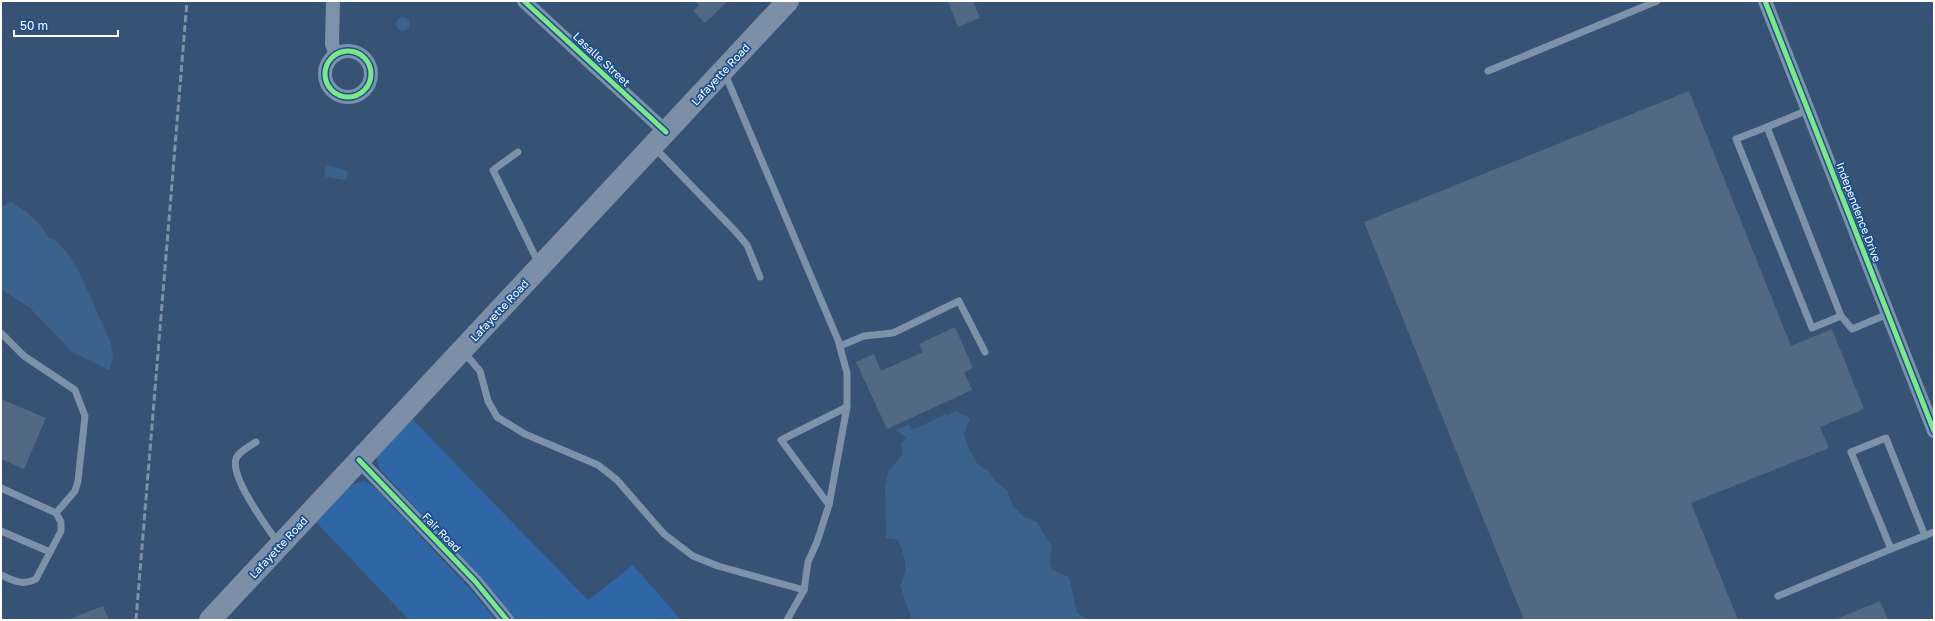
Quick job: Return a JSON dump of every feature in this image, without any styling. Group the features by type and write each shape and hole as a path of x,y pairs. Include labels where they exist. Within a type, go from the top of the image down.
{"main road":[{"name":"Lafayette Road","path":"210,620 788,1"}],"street":[{"path":"333,1 332,44 336,55"},
{"name":"Lasalle Street","path":"524,1 659,138"},
{"name":"Independence Drive","path":"1765,1 1934,431"},
{"name":"Fair Road","path":"359,460 474,581 507,620"}],"lane":[{"path":"1488,71 1657,1"},
{"path":"723,70 840,346 847,373 847,407 829,505 808,562 804,590 787,620"},
{"path":"1808,110 1736,139 1812,328 1841,316"},
{"path":"1767,127 1841,316 1852,329 1888,314"},
{"path":"659,138 747,245 760,277"},
{"path":"518,152 493,170 540,266"},
{"path":"840,346 864,336 892,333 959,301 985,352"},
{"path":"1,333 24,356 75,390 85,416 78,481 75,491 56,513"},
{"path":"462,350 480,371 488,401 498,417 525,434 598,465 617,480 664,534 694,556 718,566 804,590"},
{"path":"829,505 781,440 847,407"},
{"path":"1891,549 1852,452 1886,438 1925,536"},
{"path":"256,442 238,455 235,461 237,471 241,484 259,515 280,545"},
{"path":"1,488 56,513 62,522 61,531 36,579 28,583 20,583 1,575"},
{"path":"1,531 50,552"},
{"path":"1778,596 1934,532"}],"shaded area":[{"path":"400,17 406,17 410,21 410,27 406,31 400,31 396,27 396,21"},
{"path":"329,166 346,170 348,173 347,179 344,180 326,177 324,173 326,167"},
{"path":"11,202 25,211 40,224 48,237 55,240 70,256 82,278 111,343 113,358 109,370 72,352 30,308 1,289 1,207"},
{"path":"955,411 970,418 964,434 968,446 978,465 988,470 995,481 1007,490 1013,506 1023,516 1037,522 1052,547 1050,560 1052,570 1069,577 1077,613 1088,620 912,620 900,586 903,580 905,568 903,552 898,540 886,538 885,487 888,472 903,454 901,444 906,437 896,430 909,424 912,429 915,429 945,414 948,415"},
{"path":"412,419 588,600 633,565 681,620 515,620 499,599 379,468 376,456"},
{"path":"364,481 374,487 471,590 496,620 409,620 316,522 349,486"}],"building":[{"path":"695,1 728,1 705,23 693,11 699,5"},
{"path":"948,1 973,1 980,18 958,27"},
{"path":"1689,91 1791,346 1832,329 1864,409 1820,427 1829,448 1691,503 1738,620 1524,620 1364,222"},
{"path":"955,327 973,368 964,372 972,390 887,429 856,362 874,354 881,371 923,352 919,344"},
{"path":"1,399 46,418 24,469 1,459"},
{"path":"1880,601 1888,620 1834,620"},
{"path":"103,606 109,620 67,620"}],"railway":[{"path":"136,620 187,1"}],"cycle path":[{"path":"524,1 666,132"},
{"path":"1765,1 1934,431"},
{"path":"348,51 361,55 367,61 371,74 367,87 361,93 348,97 335,93 329,87 325,74 329,61 335,55 348,51"},
{"path":"359,460 475,581 507,620"}]}
